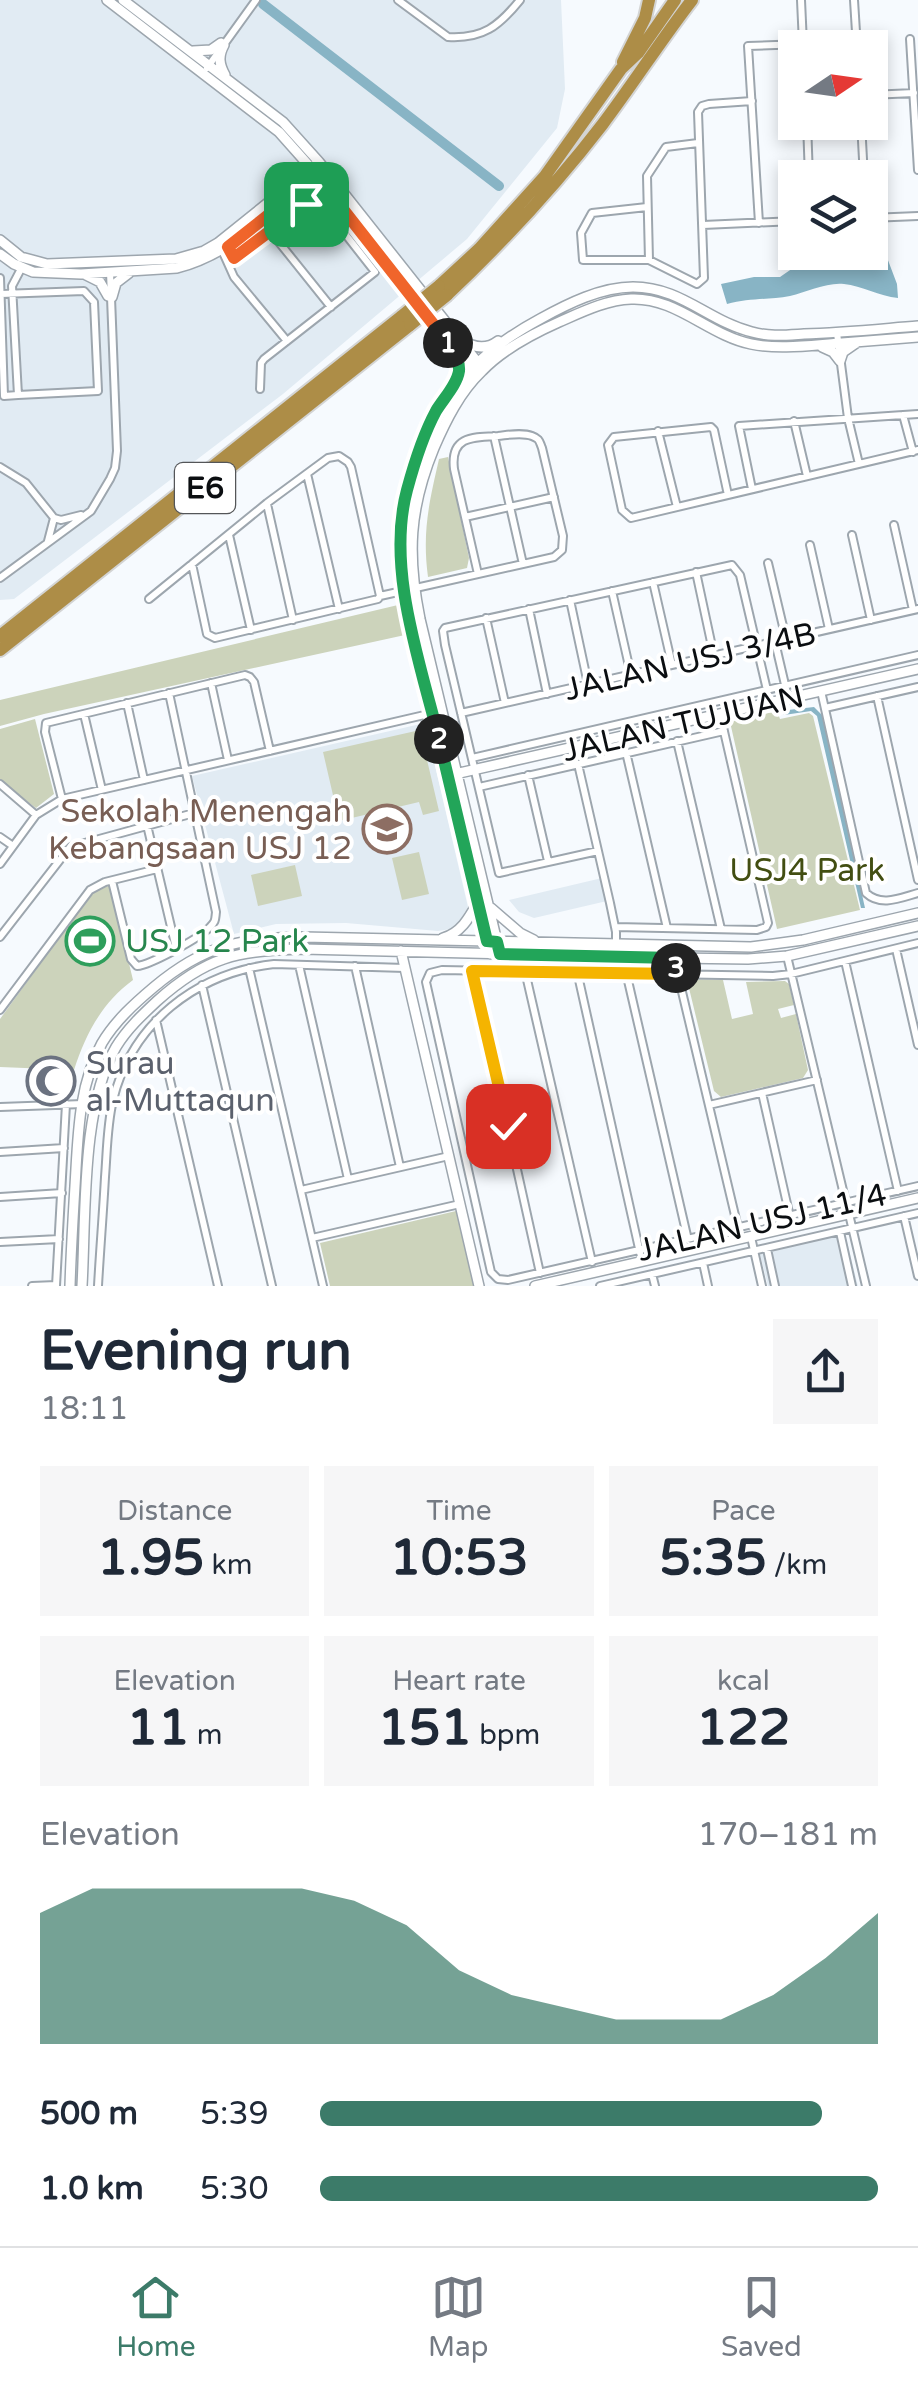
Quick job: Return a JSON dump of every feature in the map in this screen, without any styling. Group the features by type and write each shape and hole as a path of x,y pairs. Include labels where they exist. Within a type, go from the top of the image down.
{"highway":[{"path":"620,69 646,18 649,0"},
{"name":"E6","path":"443,291 545,176 674,0"},
{"name":"E6","path":"0,650 443,291 514,228 605,121 692,0"},
{"name":"E6","path":"0,636 406,321"}],"main road":[{"path":"107,0 204,68 318,169 331,194 477,369"},
{"path":"123,0 190,50 204,68 228,80 283,122 448,334 458,359 456,379 428,428 405,494 400,554 478,902 495,954"},
{"path":"190,50 211,50 222,44"},
{"path":"222,44 220,65 228,80"},
{"path":"298,153 298,184"},
{"path":"0,240 21,257 47,264 177,268 192,264 223,245 318,169"},
{"path":"298,184 331,194"},
{"path":"1,259 33,272 81,274 108,266 176,258 223,245"},
{"path":"81,274 100,282 110,296 119,278 141,269"},
{"path":"448,334 482,348 536,316 629,286 676,295 731,326 752,333 859,342 918,337"},
{"path":"409,589 412,528 420,486 445,422 477,369 534,333 611,301 632,299 650,299 670,306 730,338 752,344 819,345 838,338 918,326"},
{"path":"424,442 440,412 477,369 514,333 564,305"},
{"path":"906,327 918,318"},
{"path":"840,361 843,352 859,342"},
{"path":"819,345 840,361"},
{"name":"JALAN TUJUAN","path":"452,775 918,669"},
{"path":"452,775 489,906 492,941"},
{"path":"434,940 460,929 478,902"},
{"path":"489,906 520,933 538,942"},
{"path":"70,1286 78,1134 91,1069 102,1043 120,1019 167,976 211,950 260,938 303,936 730,948 803,940 918,913"},
{"path":"82,1286 89,1151 99,1086 129,1029 174,986 216,961 261,950 748,959 787,956 918,926"},
{"path":"401,952 479,1286"},
{"path":"167,976 173,979 174,986"},
{"path":"534,1286 640,1256 751,1236 918,1198"}],"street":[{"path":"204,68 256,0"},
{"path":"398,0 454,38 494,28 520,0"},
{"path":"801,0 802,30"},
{"path":"854,0 856,30"},
{"path":"910,39 918,170"},
{"path":"759,223 748,46 778,46"},
{"path":"888,95 914,94"},
{"path":"647,207 592,213 581,233 583,260 649,260 698,284 704,278 698,112 702,106 752,101"},
{"path":"649,260 647,176 666,146 698,143"},
{"path":"231,263 313,201 321,204 375,272 261,363 260,389"},
{"path":"888,217 918,216"},
{"path":"702,225 778,222"},
{"path":"270,231 332,306"},
{"path":"223,245 234,278 287,341"},
{"path":"0,578 91,511 115,468 108,266"},
{"path":"18,395 11,294 13,280 22,268"},
{"path":"0,278 4,396 98,391 94,302 84,291 1,294"},
{"path":"838,338 848,418 859,464"},
{"path":"752,490 738,428 741,426 918,414"},
{"path":"728,495 711,427 614,437 608,445 622,510 631,518 916,451 903,415"},
{"path":"794,421 807,476"},
{"path":"658,431 677,507"},
{"path":"192,564 207,634 216,638 554,557 562,550 563,536 537,439 523,434 469,438 456,451 452,463 478,574"},
{"path":"494,436 523,564"},
{"path":"148,600 266,502 334,456 348,462 380,596"},
{"path":"0,467 26,483 54,518 77,517 91,511"},
{"path":"306,473 339,609"},
{"path":"465,517 554,497"},
{"path":"266,502 293,620"},
{"path":"48,542 54,518"},
{"path":"894,525 915,610"},
{"path":"852,535 871,620"},
{"path":"229,536 251,630"},
{"path":"810,544 830,629"},
{"path":"768,563 786,639"},
{"path":"598,851 499,873 444,639 446,628 732,564 738,570 768,690"},
{"path":"696,572 714,656"},
{"path":"653,582 672,665"},
{"path":"612,591 631,675"},
{"path":"570,600 588,684"},
{"path":"528,609 547,694"},
{"name":"JALAN USJ 3/4B","path":"461,713 915,610"},
{"path":"486,618 505,703"},
{"path":"775,642 788,699"},
{"path":"472,758 918,656"},
{"path":"62,799 45,732 46,722 211,683 250,677 270,751"},
{"path":"211,683 228,760"},
{"path":"825,708 918,687"},
{"path":"821,691 866,894 882,902 918,893"},
{"path":"112,880 136,966 144,966 176,948 214,922 216,912 169,694"},
{"path":"877,696 918,880"},
{"path":"127,704 144,780"},
{"path":"0,864 36,815 62,799 437,710"},
{"path":"84,714 102,790"},
{"path":"615,927 762,930 768,923 720,714"},
{"path":"479,787 724,731"},
{"path":"677,741 720,929"},
{"path":"626,752 666,928"},
{"path":"578,763 616,943"},
{"path":"528,775 548,861"},
{"path":"0,784 36,815"},
{"path":"0,937 70,846 194,814"},
{"path":"147,825 176,948"},
{"path":"0,837 13,846"},
{"path":"0,1010 83,898 98,885 156,869"},
{"path":"445,1142 461,1138 427,987 427,977 435,971 758,976 791,974 918,944"},
{"path":"896,949 918,1044"},
{"path":"787,956 846,1203"},
{"path":"674,958 738,1228"},
{"path":"846,961 898,1191"},
{"path":"98,1286 113,1099 131,1054 156,1019 202,985 249,968 274,964 405,968"},
{"path":"298,965 348,1179"},
{"path":"355,966 400,1167"},
{"path":"249,968 323,1286"},
{"path":"472,971 540,1273"},
{"path":"525,971 592,1262"},
{"path":"576,971 640,1256"},
{"path":"626,972 688,1240"},
{"path":"202,985 272,1286"},
{"path":"156,1019 218,1286"},
{"path":"709,1105 817,1080"},
{"path":"762,1093 790,1217"},
{"path":"32,1286 56,1285 66,1104"},
{"path":"0,1108 82,1104"},
{"name":"JALAN USJ 11/4","path":"461,1138 491,1272 502,1280 640,1256 688,1240 918,1186"},
{"path":"0,1152 64,1148"},
{"path":"301,1190 448,1156"},
{"path":"0,1197 62,1193"},
{"path":"312,1238 460,1204"},
{"path":"602,1286 918,1213"},
{"path":"849,1214 864,1286"},
{"path":"904,1216 918,1276"},
{"path":"840,1232 852,1286"},
{"path":"751,1236 762,1286"},
{"path":"0,1242 59,1239"},
{"path":"767,1248 776,1286"},
{"path":"703,1263 708,1286"},
{"path":"652,1274 655,1286"}],"shaded area":[{"path":"0,0 561,0 565,89 557,128 467,239 283,394 14,599 0,600"},
{"path":"425,723 468,907 459,922 451,929 438,931 346,923 276,924 234,934 192,776"},
{"path":"602,878 607,901 534,918 519,912 509,900"},
{"path":"843,1226 858,1286 768,1286 758,1246"}],"green space":[{"path":"448,457 469,558 467,568 428,577 426,531 430,504 439,459"},
{"path":"398,605 405,635 0,726 0,700"},
{"name":"USJ4 Park","path":"777,711 780,719 809,713 813,716 860,910 777,929 730,722"},
{"path":"35,719 54,794 36,808 0,781 0,729"},
{"path":"420,730 439,811 423,815 419,802 339,821 323,752"},
{"path":"419,852 429,894 402,900 392,858"},
{"path":"295,865 302,896 258,906 251,875"},
{"name":"USJ 12 Park","path":"110,885 133,980 96,1020 74,1070 0,1067 0,1019 85,902"},
{"path":"692,979 723,980 732,1019 753,1014 746,982 789,984 794,1005 778,1009 781,1018 796,1014 808,1070 803,1078 721,1097 714,1091 688,984"},
{"path":"456,1211 474,1286 330,1286 320,1243"}],"water":[{"path":"888,260 898,298 837,284 790,296 727,304 721,284 754,277 780,277 790,270 888,270"},
{"path":"814,707 822,715 865,908 861,908 817,716 811,711 784,715 775,708 788,710"}],"waterway":[{"path":"263,4 499,186"}],"place":[{"name":"Sekolah Menengah Kebangsaan USJ 12","path":"387,829"},
{"name":"USJ 12 Park","path":"90,941"},
{"name":"Surau al-Muttaqun","path":"51,1081"}],"route":[{"path":"306,204 234,258 228,247 300,190 331,194 458,359 456,379 436,411 412,470 405,494 400,554 410,622 487,941 497,942 500,954 674,958 678,974 472,971 508,1126"}]}
